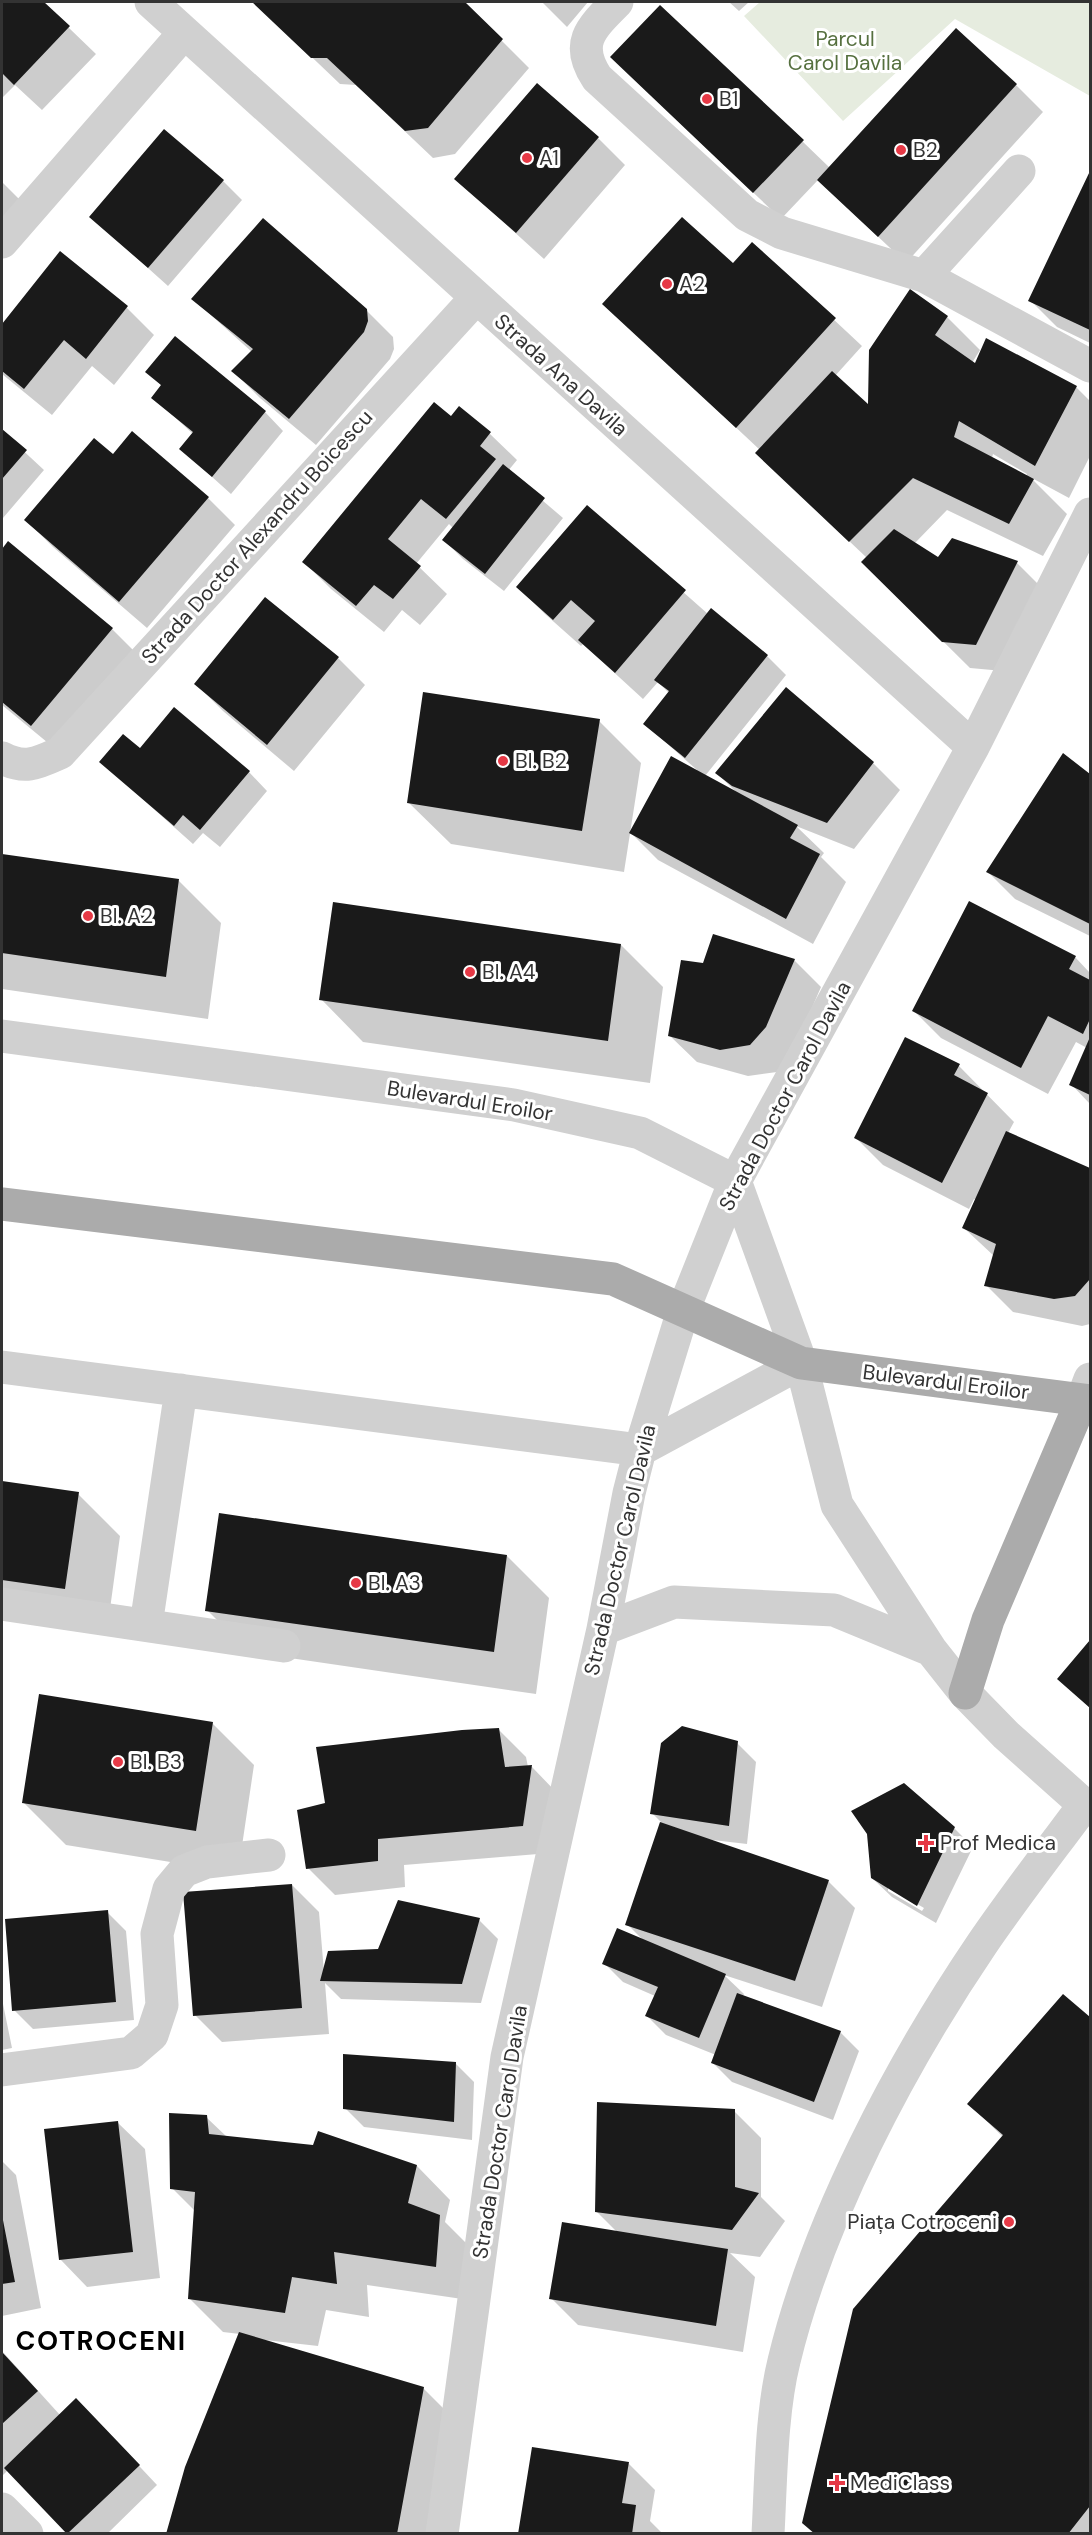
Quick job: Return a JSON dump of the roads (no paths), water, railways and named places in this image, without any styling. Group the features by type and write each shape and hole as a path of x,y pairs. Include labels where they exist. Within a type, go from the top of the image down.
{"main road":[{"name":"Bulevardul Eroilor","path":"2,1204 613,1280 801,1363 1088,1393"},
{"path":"965,1693 988,1620 1088,1393"}],"street":[{"name":"Strada Ana Davila","path":"151,2 973,747"},
{"path":"617,2 597,23 585,45 586,62 597,78 747,215 782,233 924,276 1090,366"},
{"path":"2,242 184,33"},
{"path":"924,276 1019,171"},
{"name":"Strada Doctor Alexandru Boicescu","path":"17,762 60,753 476,298"},
{"name":"Strada Doctor Carol Davila","path":"442,2534 507,2057 603,1629 640,1450 683,1311 735,1181 973,747 1090,514"},
{"name":"Bulevardul Eroilor","path":"2,1036 514,1105 640,1133 735,1181"},
{"path":"735,1181 801,1363 837,1504 931,1650 965,1693 1006,1735 1087,1807 982,1944 917,2047 818,2248 783,2363 772,2455 768,2534"},
{"path":"2,1367 640,1450 801,1363"},
{"path":"146,1625 181,1390"},
{"path":"603,1629 674,1602 834,1610 931,1650"},
{"path":"2,1604 284,1646"},
{"path":"2,2070 131,2053 152,2035 162,2005 157,1934 169,1889 184,1872 207,1862 269,1855"},
{"path":"2,2509 27,2534"}],"place":[{"name":"B1","path":"707,99"},
{"name":"B2","path":"901,150"},
{"name":"A1","path":"527,158"},
{"name":"A2","path":"667,284"},
{"name":"Bl. B2","path":"503,761"},
{"name":"Bl. A2","path":"88,916"},
{"name":"Bl. A4","path":"470,972"},
{"name":"Bl. A3","path":"356,1583"},
{"name":"Bl. B3","path":"118,1762"},
{"name":"Prof Medica","path":"926,1843"},
{"name":"Piața Cotroceni","path":"1009,2222"},
{"name":"MediClass","path":"837,2483"}],"district":[{"name":"COTROCENI","path":"101,2341"}],"park label":[{"name":"Parcul Carol Davila","path":"845,51"}]}
